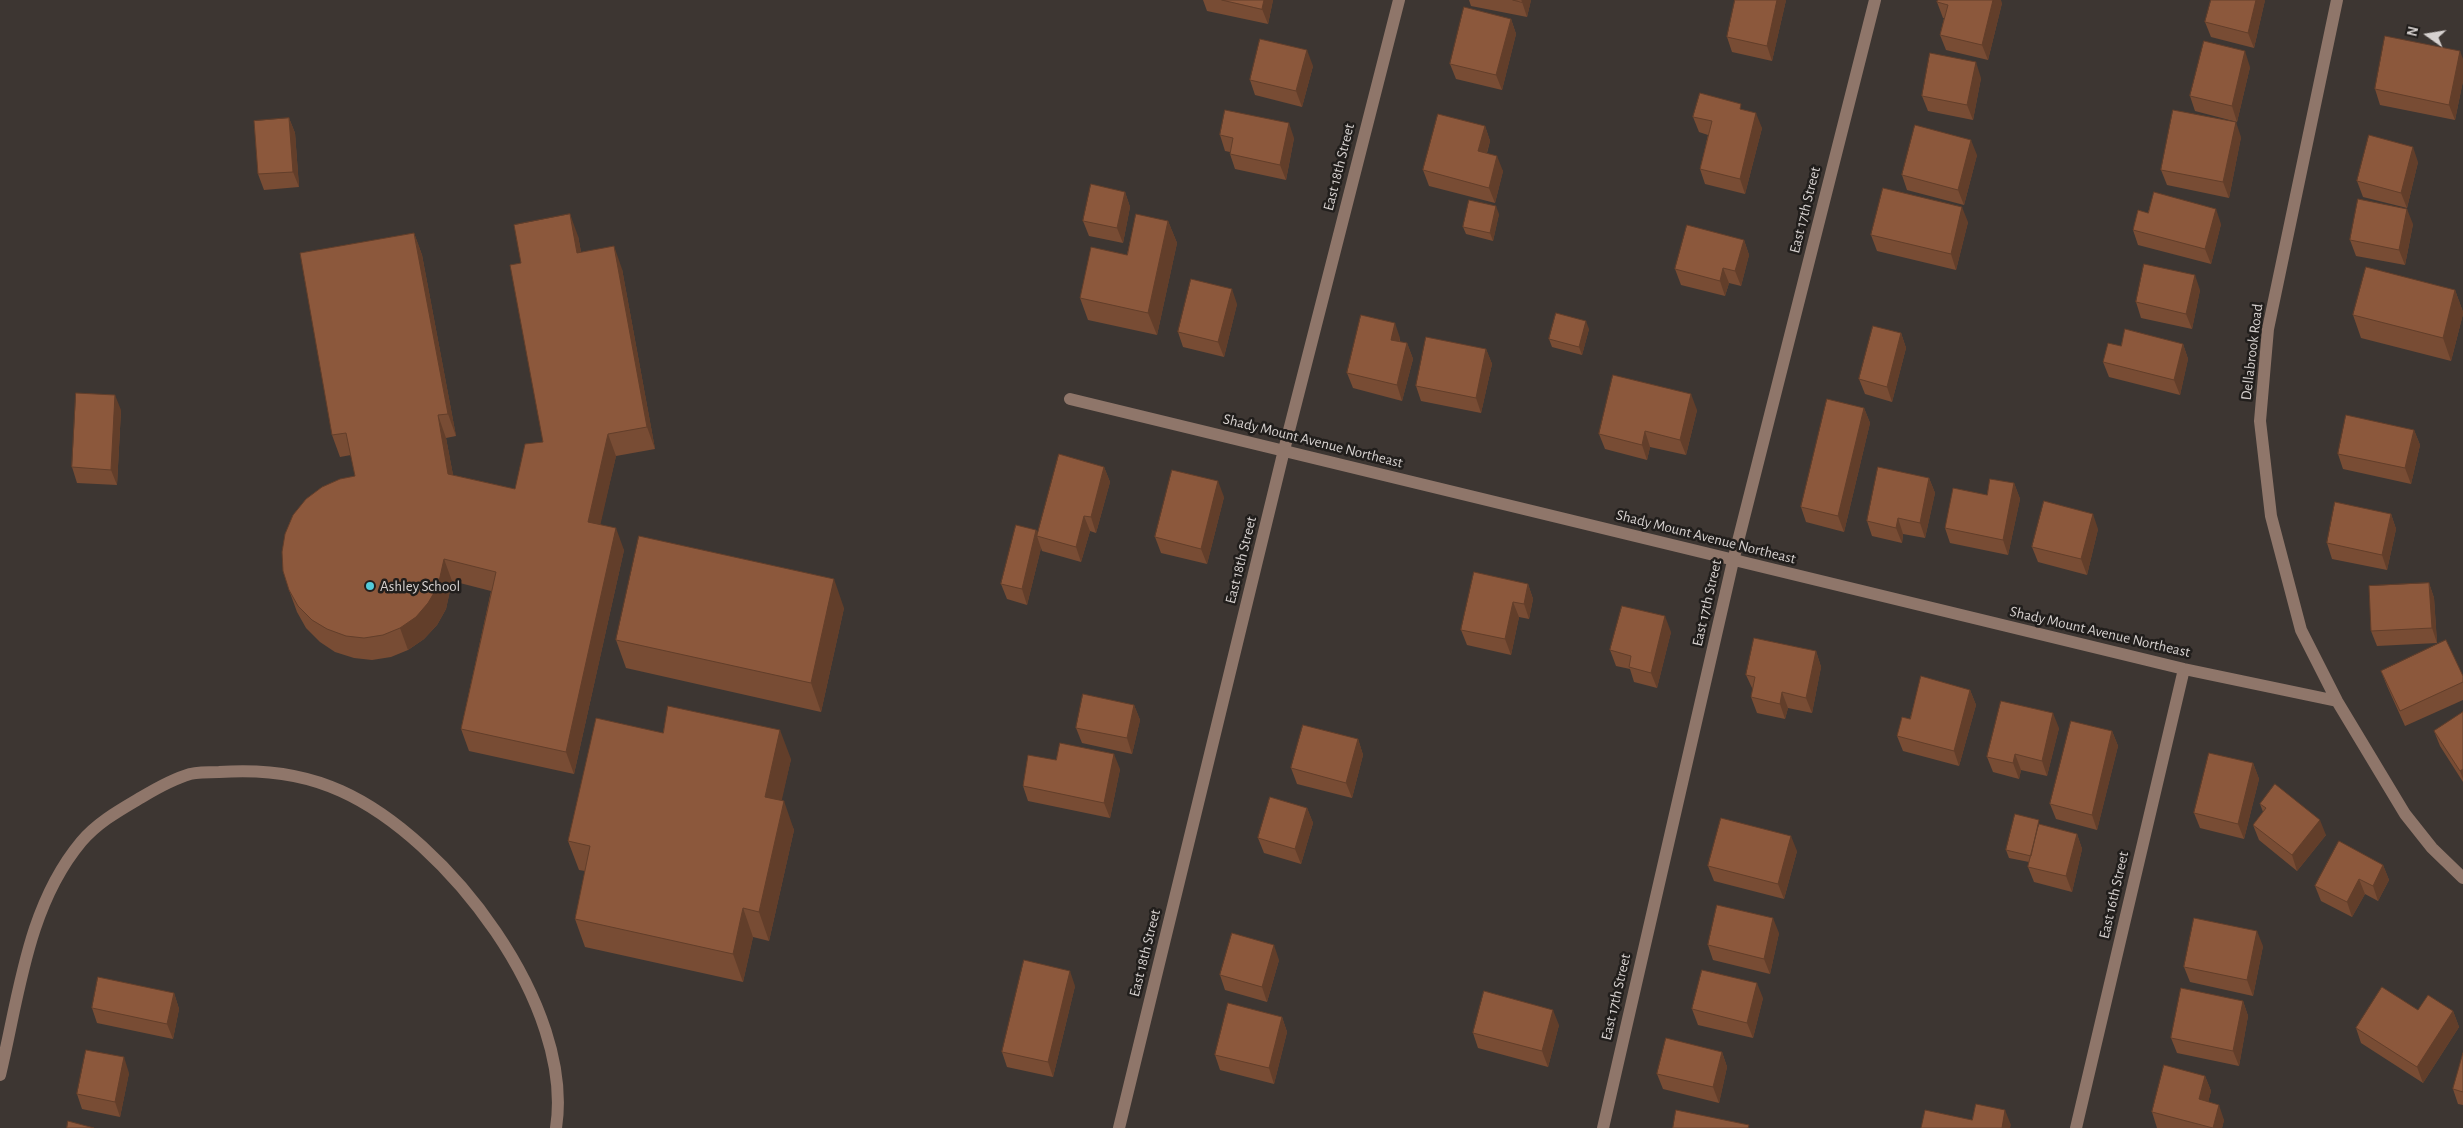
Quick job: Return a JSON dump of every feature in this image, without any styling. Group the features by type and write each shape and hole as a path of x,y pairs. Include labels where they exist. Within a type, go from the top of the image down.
{"street":[{"name":"East 18th Street","path":"1119,1128 1284,450 1398,0"},
{"name":"East 17th Street","path":"1603,1128 1733,561 1875,0"},
{"name":"Dellabrook Road","path":"2337,0 2268,329 2260,421 2270,516 2301,630 2337,701 2405,814 2432,848 2463,878"},
{"name":"Shady Mount Avenue Northeast","path":"1070,399 2184,669 2337,701"},
{"name":"East 16th Street","path":"2080,1127 2184,669"},
{"path":"0,1075 28,948 41,910 58,875 81,843 102,821 152,791 192,774 245,770 278,772 310,780 341,791 394,823 438,862 466,892 488,920 508,952 550,1040 558,1084 559,1108 556,1128"}],"building":[{"path":"1222,0 1264,0 1262,9"},
{"path":"1735,0 1777,0 1767,46 1727,37"},
{"path":"1938,0 1993,0 1982,45 1940,35 1948,5 1937,2"},
{"path":"2211,0 2256,0 2248,33 2205,22"},
{"path":"1464,7 1511,19 1496,75 1450,64"},
{"path":"2385,36 2460,51 2449,105 2375,89"},
{"path":"1260,39 1307,50 1296,91 1250,80"},
{"path":"2204,41 2245,51 2232,106 2190,96"},
{"path":"1930,53 1976,62 1967,105 1922,96"},
{"path":"1700,93 1741,104 1740,109 1756,113 1740,179 1700,169 1712,121 1693,117"},
{"path":"1225,110 1289,123 1280,165 1230,154 1233,138 1220,135"},
{"path":"2173,110 2236,122 2223,182 2161,170"},
{"path":"1438,114 1485,126 1478,151 1497,156 1489,188 1423,170"},
{"path":"289,118 293,172 258,174 254,121"},
{"path":"1915,125 1971,140 1958,190 1902,175"},
{"path":"2369,135 2413,147 2401,193 2357,181"},
{"path":"1091,184 1125,192 1117,228 1083,221"},
{"path":"1883,188 1962,207 1951,254 1871,235"},
{"path":"2154,192 2216,209 2205,249 2133,230 2138,210 2148,213"},
{"path":"2358,199 2407,209 2399,250 2350,240"},
{"path":"1469,200 1496,206 1490,233 1463,227"},
{"path":"570,214 577,253 614,246 647,427 608,434 588,522 616,528 566,752 461,729 496,572 444,559 438,586 428,603 416,617 400,628 383,635 364,638 346,636 327,629 312,620 298,606 289,590 283,571 282,552 285,534 293,515 306,499 322,487 340,479 355,476 346,433 332,435 300,253 414,233 448,414 438,415 448,474 515,489 525,444 543,442 510,265 521,263 514,225"},
{"path":"1136,214 1168,221 1148,313 1080,298 1091,247 1127,255"},
{"path":"1687,225 1744,240 1735,271 1723,268 1720,281 1675,269"},
{"path":"2144,264 2195,275 2186,314 2136,302"},
{"path":"2366,267 2455,290 2443,338 2353,315"},
{"path":"1191,279 1232,289 1218,342 1178,332"},
{"path":"1556,313 1586,321 1579,347 1549,339"},
{"path":"1361,315 1395,323 1391,340 1407,343 1397,385 1347,373"},
{"path":"1873,326 1901,333 1887,387 1859,379"},
{"path":"2125,329 2183,344 2174,380 2103,362 2108,343 2121,346"},
{"path":"1426,337 1486,349 1476,398 1416,386"},
{"path":"1613,375 1691,394 1680,440 1645,431 1642,445 1599,434"},
{"path":"76,393 115,395 111,470 72,467"},
{"path":"1827,399 1864,408 1838,516 1801,507"},
{"path":"2346,415 2414,430 2405,468 2338,454"},
{"path":"1059,454 1104,467 1091,517 1084,516 1076,547 1037,536"},
{"path":"1878,467 1929,478 1920,523 1898,518 1896,528 1867,521"},
{"path":"1172,470 1218,481 1201,549 1155,537"},
{"path":"1990,479 2014,483 2003,540 1945,528 1953,488 1987,495"},
{"path":"2044,501 2093,514 2081,559 2032,547"},
{"path":"2335,502 2391,514 2382,555 2327,543"},
{"path":"1016,525 1036,530 1022,589 1001,584"},
{"path":"639,536 834,579 811,683 616,640"},
{"path":"1474,572 1528,584 1524,604 1513,602 1505,639 1461,630"},
{"path":"2429,583 2432,628 2371,631 2369,586"},
{"path":"1622,606 1665,616 1651,673 1629,667 1631,656 1610,650"},
{"path":"1754,638 1816,651 1806,698 1782,692 1780,704 1751,697 1755,677 1746,675"},
{"path":"2446,640 2463,676 2463,682 2400,711 2381,671"},
{"path":"1921,676 1970,690 1954,751 1897,736 1902,717 1910,719"},
{"path":"1083,694 1134,705 1127,738 1076,728"},
{"path":"2001,701 2053,713 2042,761 2015,754 2013,763 1987,757"},
{"path":"668,706 780,730 765,797 784,801 759,912 743,908 733,954 575,919 590,846 568,841 596,718 663,733"},
{"path":"2463,712 2463,769 2460,771 2434,731"},
{"path":"2071,721 2112,731 2092,815 2050,804"},
{"path":"1303,725 1358,739 1346,783 1291,768"},
{"path":"1060,743 1114,754 1104,803 1023,786 1028,755 1056,760"},
{"path":"2209,753 2253,763 2238,824 2194,813"},
{"path":"2275,784 2320,820 2292,855 2253,825 2266,808 2260,804"},
{"path":"1270,797 1307,808 1295,849 1258,838"},
{"path":"2015,814 2039,820 2031,856 2006,850"},
{"path":"1721,818 1791,836 1778,884 1708,866"},
{"path":"2039,824 2077,834 2066,876 2028,867"},
{"path":"2339,841 2383,865 2373,886 2359,879 2347,902 2315,886"},
{"path":"1717,905 1773,918 1764,959 1708,945"},
{"path":"2194,918 2257,931 2247,980 2184,967"},
{"path":"1232,933 1274,945 1262,987 1220,975"},
{"path":"1024,960 1070,971 1048,1062 1002,1052"},
{"path":"1702,970 1757,983 1747,1023 1692,1009"},
{"path":"98,977 174,993 167,1024 92,1008"},
{"path":"2382,987 2418,1010 2428,995 2453,1011 2417,1067 2356,1028"},
{"path":"2181,988 2243,1001 2233,1051 2171,1038"},
{"path":"1484,991 1553,1010 1542,1051 1473,1033"},
{"path":"1228,1003 1282,1017 1269,1068 1215,1055"},
{"path":"1666,1038 1722,1052 1713,1087 1657,1074"},
{"path":"86,1050 124,1057 115,1102 77,1094"},
{"path":"2463,1053 2463,1092 2453,1089"},
{"path":"2164,1065 2205,1076 2199,1099 2219,1105 2213,1128 2152,1112"},
{"path":"1976,1104 2005,1110 2002,1128 1921,1128 1925,1110 1972,1120"},
{"path":"1676,1110 1749,1125 1748,1128 1673,1128"},
{"path":"68,1121 94,1128 67,1128"}],"place":[{"name":"Ashley School","path":"370,586"}]}
